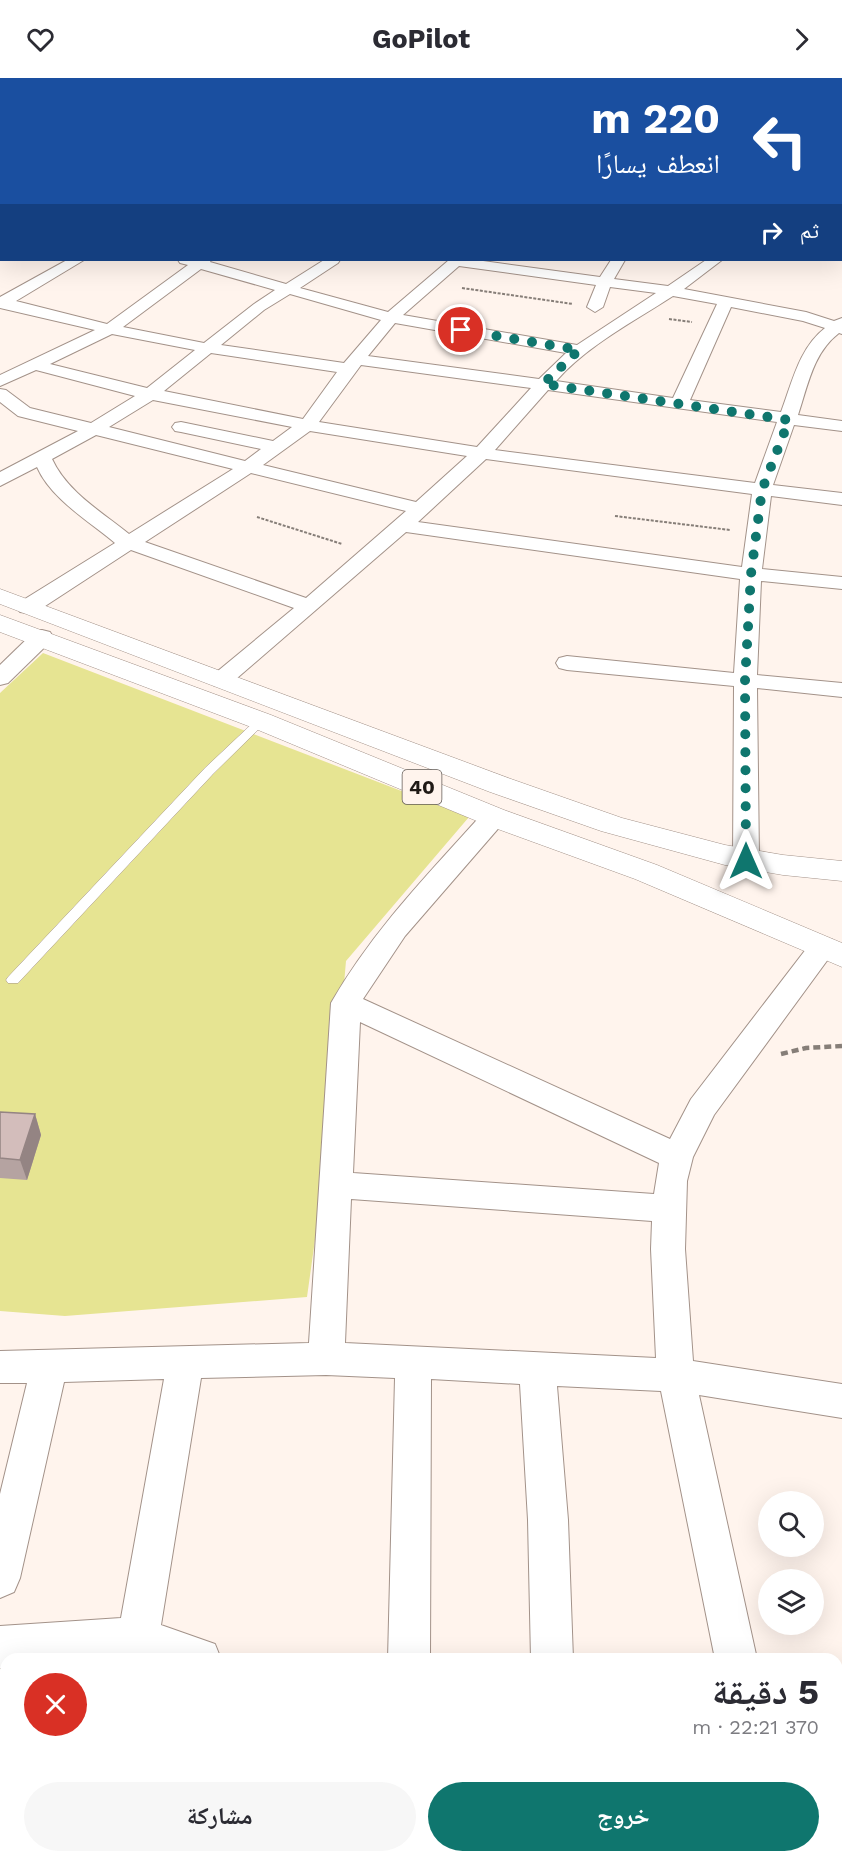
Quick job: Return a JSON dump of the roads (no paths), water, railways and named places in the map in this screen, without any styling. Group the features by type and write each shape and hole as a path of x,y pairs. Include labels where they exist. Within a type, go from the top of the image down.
{"highway":[{"name":"40","path":"0,596 525,796 620,828 746,861 837,876"},
{"name":"40","path":"0,623 261,721 494,817 646,872 791,933 820,936 840,930 836,943"}],"street":[{"path":"1,302 74,261"},
{"path":"0,381 36,366 110,329 196,261 391,318 579,350"},
{"path":"0,480 94,429 150,394 287,288 331,261"},
{"path":"28,607 250,466 308,424 352,364 391,318 455,261"},
{"path":"463,261 671,291 806,317 840,327"},
{"path":"595,307 605,281 617,261"},
{"path":"221,680 403,526 482,453 543,384 579,350 715,261"},
{"path":"1,302 110,329 207,348 543,384 842,426"},
{"path":"679,404 725,303"},
{"path":"746,861 745,681 751,574 762,490 789,420 811,353 821,339 840,327"},
{"path":"36,366 150,394 308,424 482,453 842,499"},
{"path":"0,394 16,416 94,429 420,509"},
{"path":"181,427 277,447"},
{"path":"42,457 50,475 67,494 127,542 309,606"},
{"path":"403,526 751,574 842,583"},
{"path":"0,678 42,637"},
{"path":"567,663 842,690"},
{"path":"326,1359 346,1003 362,975 398,927 494,817"},
{"path":"735,1653 676,1375 669,1298 671,1181 677,1157 702,1108 836,943"},
{"path":"346,1003 677,1157"},
{"path":"336,1185 669,1209"},
{"path":"0,1367 326,1359 537,1367 676,1375 842,1401"},
{"path":"410,1653 413,1362"},
{"path":"138,1638 185,1364"},
{"path":"0,1578 49,1366"},
{"path":"537,1367 548,1520 552,1653"},
{"path":"0,1647 138,1638 182,1653"}],"lane":[{"path":"13,980 209,771 261,721"}]}
